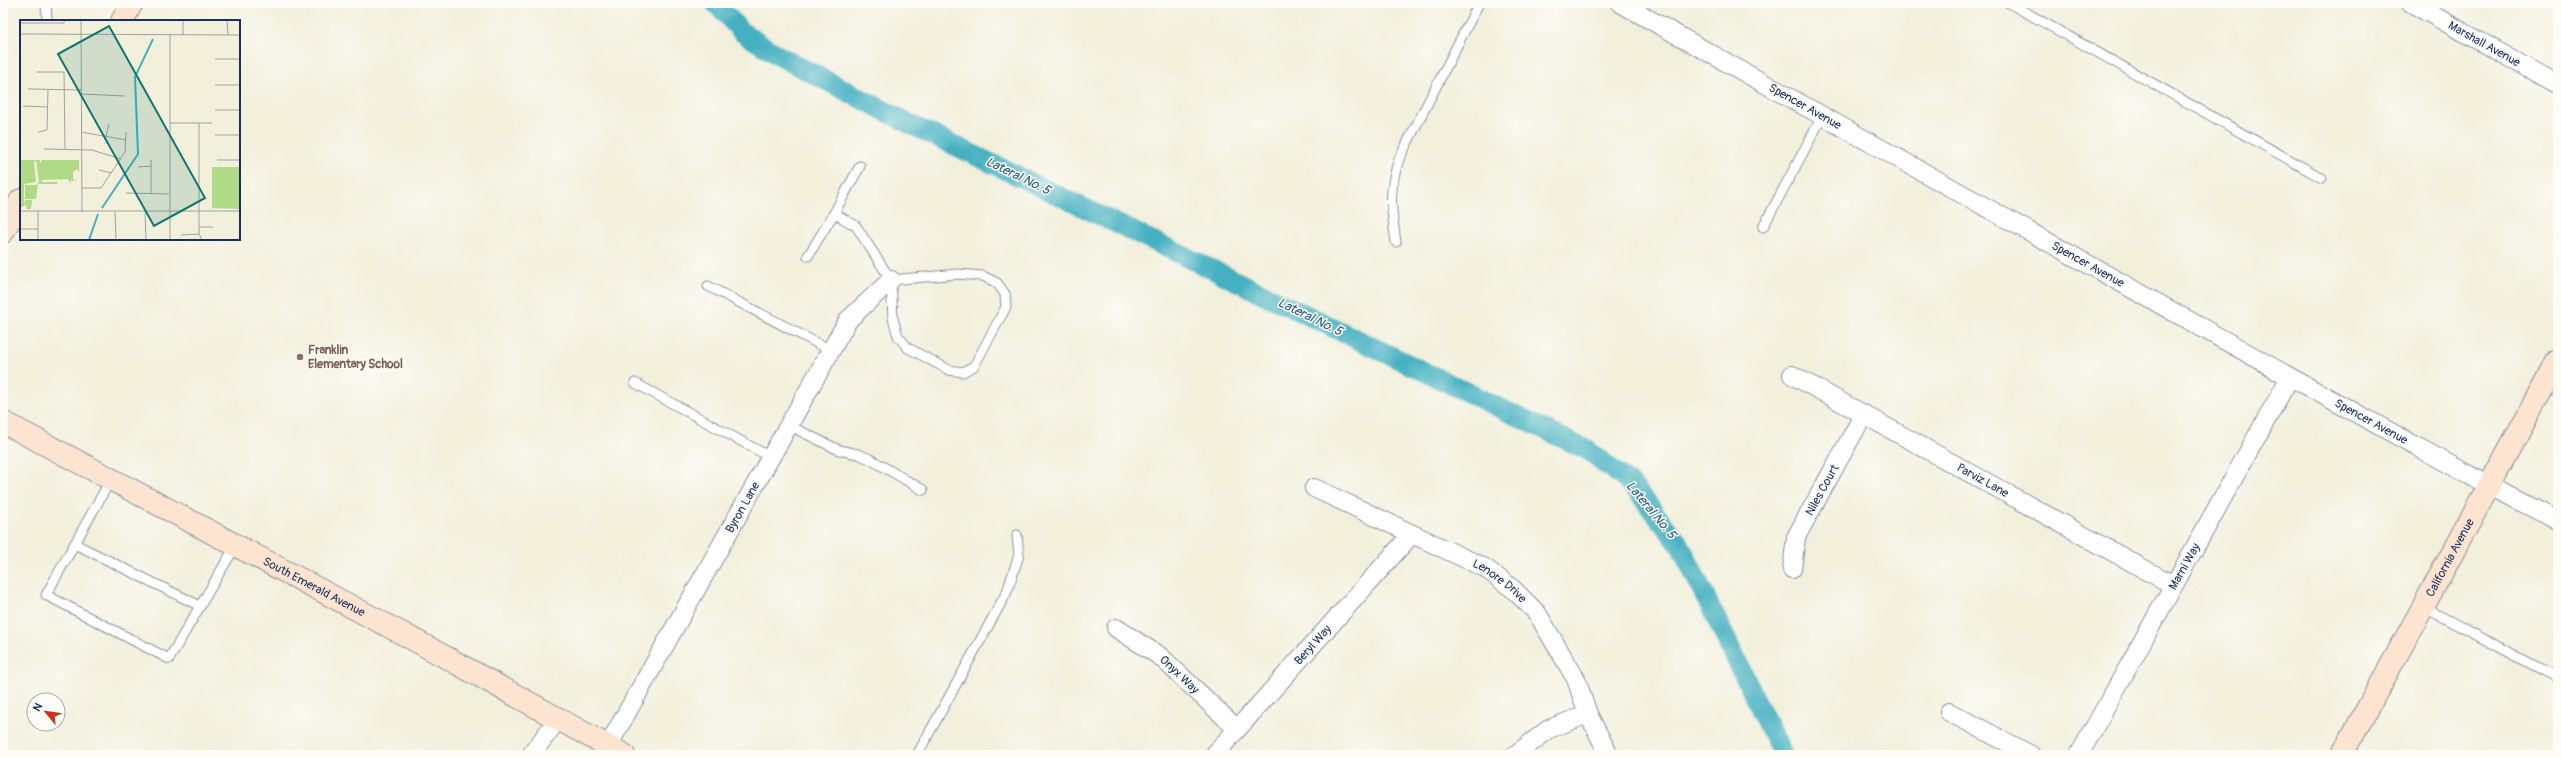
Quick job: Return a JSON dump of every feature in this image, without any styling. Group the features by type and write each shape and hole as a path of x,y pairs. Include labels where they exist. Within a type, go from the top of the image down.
{"street":[{"path":"123,20 132,3"},
{"name":"Spencer Avenue","path":"1620,3 2290,377 2490,487 2558,521"},
{"name":"Marshall Avenue","path":"2411,3 2558,85"},
{"path":"3,232 20,202"},
{"name":"Byron Lane","path":"616,750 770,457 830,350 848,320 891,280"},
{"name":"California Avenue","path":"2342,755 2490,487 2558,360"},
{"name":"Parviz Lane","path":"1792,375 2173,585"},
{"name":"Marni Way","path":"2079,755 2290,377"},
{"name":"Niles Court","path":"1792,569 1796,537 1864,414"},
{"name":"South Emerald Avenue","path":"3,422 236,545 616,750"},
{"name":"Lenore Drive","path":"1314,488 1411,535 1485,568 1513,589 1537,613 1576,679 1588,714 1609,755"},
{"name":"Beryl Way","path":"1214,755 1411,535"},
{"name":"Onyx Way","path":"1116,628 1161,658 1237,729"},
{"path":"1949,712 2031,755"},
{"path":"1514,755 1549,729 1588,714"},
{"path":"531,755 558,719"}],"lane":[{"path":"46,3 47,20"},
{"path":"1396,242 1390,205 1392,182 1399,159 1479,3"},
{"path":"2009,3 2322,178"},
{"path":"1763,227 1822,117"},
{"path":"808,256 860,166"},
{"path":"833,215 845,219 856,226 891,280 893,319 898,336 908,348 949,370 963,372 974,366 1006,307 1005,294 997,283 983,276 958,274 891,280"},
{"path":"708,286 830,350"},
{"path":"635,383 770,457"},
{"path":"788,425 838,450 858,454 870,459 923,490"},
{"path":"111,479 46,595 169,659 236,545"},
{"path":"917,755 1007,592 1019,555 1017,535"},
{"path":"75,544 200,606"},
{"path":"2423,607 2558,678"}],"waterway":[{"name":"Lateral No. 5","path":"715,3 742,32 779,56 910,124 1589,451 1633,486 1680,545 1783,755"}],"place":[{"name":"Franklin Elementary School","path":"300,357"}]}
